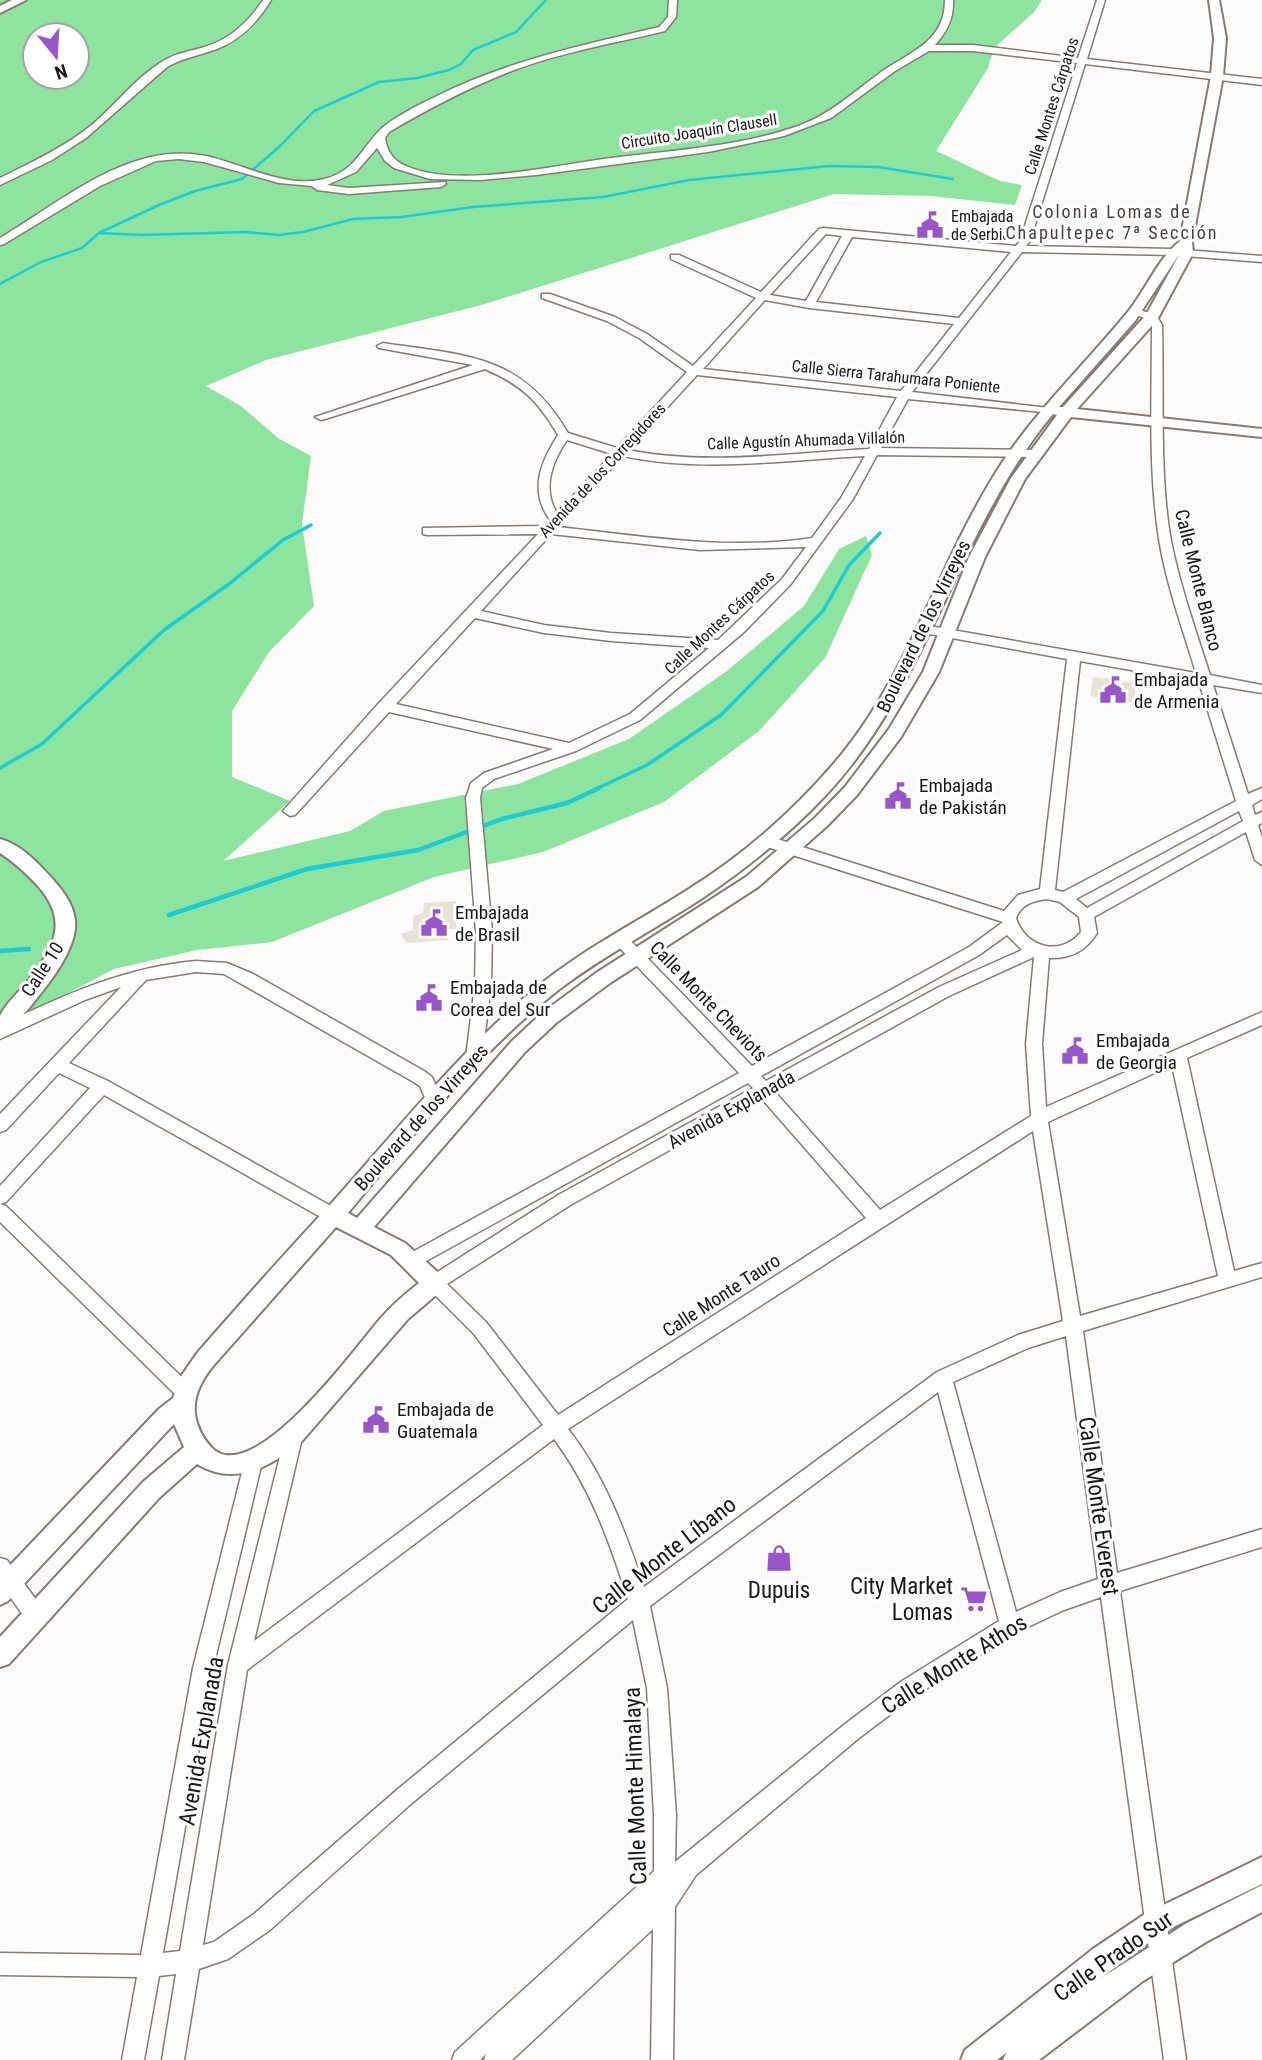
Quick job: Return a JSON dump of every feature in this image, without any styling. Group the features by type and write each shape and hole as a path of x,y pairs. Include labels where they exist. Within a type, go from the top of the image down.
{"street":[{"path":"0,3 6,0"},
{"path":"0,10 21,0"},
{"path":"0,182 54,155 93,128 147,78 176,57 204,51 230,40 255,21 267,0"},
{"path":"308,186 346,175 357,167 380,138 400,120 440,98 483,79 557,54 662,29 672,17 673,0"},
{"name":"Circuito Joaquín Clausell","path":"380,138 385,156 390,162 410,172 465,177 564,167 739,143 802,128 846,105 891,69 928,48 944,27 949,0"},
{"name":"Calle Montes Cárpatos","path":"474,1058 483,984 484,932 473,798 476,786 489,776 571,748 635,717 762,608 786,582 847,499 904,395 1025,240 1101,0"},
{"name":"Boulevard de los Virreyes","path":"183,1398 198,1369 474,1058 545,991 620,939 683,902 766,841 820,790 853,752 889,700 958,553 1002,474 1017,453 1144,314 1181,249 1217,76 1220,38 1214,0"},
{"path":"928,48 974,48 1262,82"},
{"name":"Circuito Joaquín Clausell","path":"0,242 125,169 158,158 199,157 278,179 331,190 372,190 558,173 564,167"},
{"name":"Avenida de los Corregidores","path":"290,811 820,234 827,230 849,232"},
{"path":"809,305 849,232 1017,249 1181,249 1262,258"},
{"path":"675,257 762,298 961,321"},
{"path":"546,296 622,325 670,354 692,372"},
{"name":"Calle Monte Blanco","path":"1144,314 1157,325 1160,500 1166,541 1244,804 1256,821 1262,860"},
{"path":"383,346 487,365 519,379 539,394 564,435 553,450 546,468 543,498 551,525"},
{"path":"321,417 487,365"},
{"name":"Calle Sierra Tarahumara Poniente","path":"692,372 1262,433"},
{"name":"Boulevard de los Virreyes","path":"360,1229 518,1047 568,1002 741,890 791,850 851,791 913,705 948,633 977,557 1018,478 1035,454 1058,411"},
{"name":"Calle Agustín Ahumada Villalón","path":"564,435 588,445 619,452 711,460 780,459 871,452 1035,454"},
{"path":"427,531 551,525 700,546 792,545 817,541"},
{"path":"472,613 558,631 720,644"},
{"path":"924,629 1262,689"},
{"path":"1047,894 1074,656"},
{"path":"384,706 571,748"},
{"path":"1065,898 1262,793"},
{"path":"1086,915 1256,821"},
{"path":"766,841 1009,921 1021,941 1039,951 1067,952 1085,941 1089,933 1086,915 1077,905 1065,898 1047,894 1025,898 1017,903 1009,921"},
{"name":"Calle 10","path":"0,845 21,856 54,891 63,910 66,925 62,943 52,960 0,1031"},
{"name":"Avenida Explanada","path":"413,1260 974,951 1009,921"},
{"name":"Calle Monte Cheviots","path":"620,939 750,1074 877,1219"},
{"name":"Avenida Explanada","path":"434,1283 554,1207 764,1090 993,967 1039,951"},
{"name":"Calle Monte Everest","path":"1039,951 1034,1044 1039,1119 1073,1326 1158,1954 1175,2060"},
{"path":"0,1031 69,1000 141,976 199,967 226,968 418,1076 431,1091 434,1100"},
{"path":"0,1125 141,976"},
{"name":"Calle Monte Tauro","path":"238,1665 557,1426 877,1219 1039,1119 1262,1018"},
{"path":"1178,1054 1227,1279"},
{"path":"0,1211 183,1398 187,1430 198,1449 212,1462 233,1466 253,1462 274,1452 294,1434 400,1312 434,1283 413,1260 380,1237 332,1215 102,1086 58,1065"},
{"path":"0,1197 102,1086"},
{"name":"Calle Monte Líbano","path":"0,1964 149,1966 188,1961 220,1951 262,1922 405,1796 639,1602 943,1378 1024,1341 1262,1270"},
{"name":"Calle Monte Himalaya","path":"434,1283 480,1328 557,1426 598,1492 617,1536 639,1602 657,1688 665,1815 662,1878 665,1903 662,2060"},
{"path":"943,1378 1010,1625"},
{"path":"35,1615 3,1581 183,1398"},
{"name":"Avenida Explanada","path":"173,2060 238,1665 294,1434"},
{"path":"0,1655 150,1490 198,1449"},
{"name":"Avenida Explanada","path":"134,2060 203,1668 253,1462"},
{"name":"Calle Monte Athos","path":"463,2060 662,1878 688,1867 861,1724 909,1688 1010,1625 1060,1602 1213,1550 1262,1538"},
{"name":"Calle Monte Athos","path":"495,2060 665,1903 688,1867"},
{"name":"Calle Prado Sur","path":"975,2060 1103,1959 1154,1923 1262,1870"},
{"name":"Calle Prado Sur","path":"1017,2060 1060,2024 1158,1954 1225,1915 1262,1898"}],"green space":[{"path":"0,0 1042,0 1034,12 994,48 988,68 936,151 1000,181 1022,185 1015,205 931,196 834,194 485,304 266,360 206,386 241,406 278,438 311,456 302,524 314,606 269,652 232,711 232,777 290,801 223,861 350,831 384,811 518,784 629,739 727,671 804,606 839,549 866,536 872,555 825,658 759,731 664,802 543,852 434,877 272,942 197,950 114,969 0,1029"}],"building":[{"name":"Embajada de Armenia","path":"1093,677 1136,683 1134,703 1090,696"},
{"name":"Embajada de Brasil","path":"456,901 456,929 448,929 448,940 407,943 400,934 413,930 413,916 423,913 424,903"}],"waterway":[{"path":"99,233 195,191 242,179 279,147 314,111 379,82 417,78 449,70 461,64 473,50 516,32 546,0"},
{"path":"99,233 142,235 246,232 278,235 303,232 353,219 402,217 473,207 603,197 689,180 829,166 878,167 953,179"},
{"path":"0,284 41,262 82,248 99,233"},
{"path":"0,768 42,744 164,630 229,584 283,540 311,525"},
{"path":"596,789 647,765 721,715 823,611 849,565 880,533"},
{"path":"169,915 307,869 418,850 502,819 567,803 599,788"},
{"path":"0,951 29,949"}],"place":[{"name":"Embajada de Serbia","path":"930,225"},
{"name":"Embajada de Armenia","path":"1113,690"},
{"name":"Embajada de Pakistán","path":"898,796"},
{"name":"Embajada de Brasil","path":"434,923"},
{"name":"Embajada de Corea del Sur","path":"429,998"},
{"name":"Embajada de Georgia","path":"1075,1051"},
{"name":"Embajada de Guatemala","path":"376,1420"},
{"name":"Dupuis","path":"779,1558"},
{"name":"City Market Lomas","path":"974,1599"}],"district":[{"name":"Colonia Lomas de Chapultepec 7ª Sección","path":"1112,222"}]}
